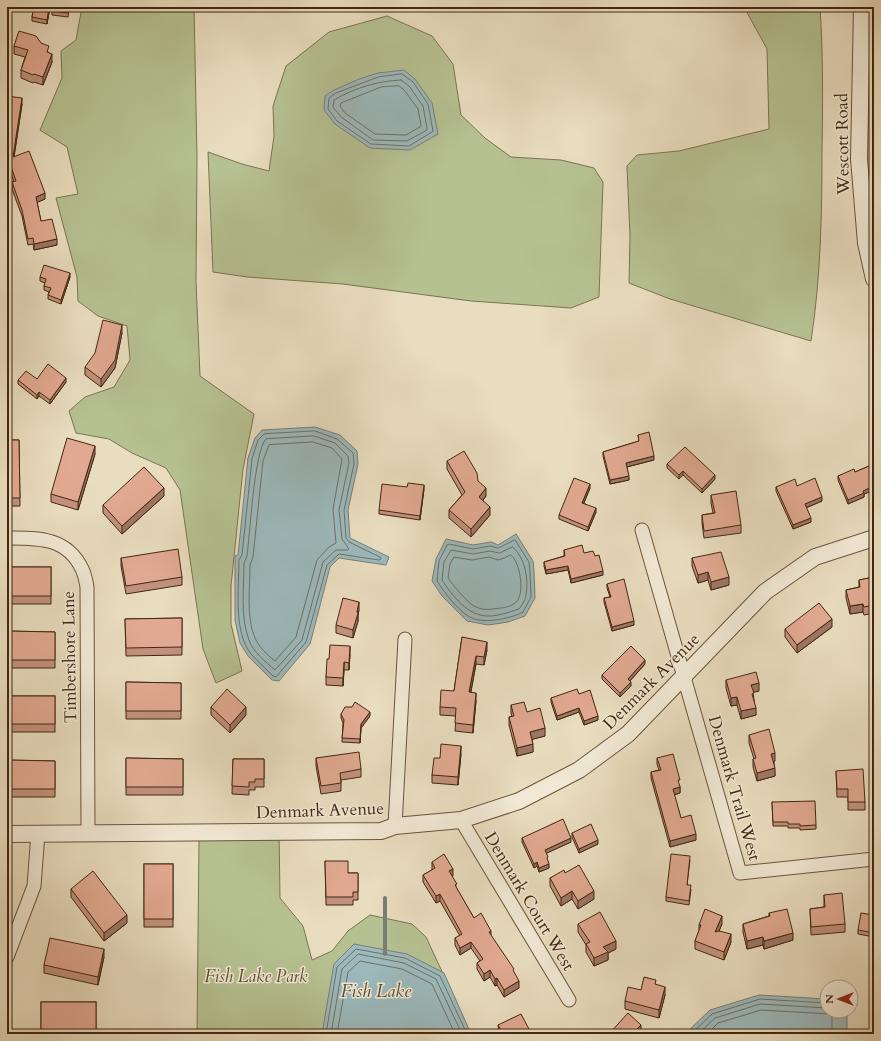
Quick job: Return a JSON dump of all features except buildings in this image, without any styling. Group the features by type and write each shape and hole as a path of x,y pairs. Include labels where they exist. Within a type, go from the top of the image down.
{"street":[{"name":"Wescott Road","path":"862,7 868,35 859,159 866,243 874,279"},
{"path":"642,530 684,677"},
{"name":"Timbershore Lane","path":"7,538 37,538 56,542 72,553 82,569 88,587 88,833"},
{"name":"Denmark Avenue","path":"7,834 382,831 394,826 461,820 519,801 579,770 628,734 766,592 815,557 874,538"},
{"path":"394,826 405,639"},
{"name":"Denmark Trail West","path":"684,677 740,873 874,859"},
{"name":"Denmark Court West","path":"461,820 569,1000"},
{"path":"7,957 34,886 38,833"}],"green space":[{"path":"82,7 194,7 197,157 196,282 200,376 254,414 243,469 231,586 231,624 242,671 216,683 203,649 180,490 166,468 132,453 109,439 76,433 69,411 85,397 114,387 130,360 127,326 98,316 78,301 77,277 56,198 78,194 67,147 40,130 62,78 61,51 76,40"},
{"path":"744,7 820,7 823,94 821,220 819,268 811,341 670,299 629,283 630,236 627,166 637,155 679,151 769,129 767,49"},
{"path":"387,16 432,36 453,64 461,115 485,138 511,157 561,160 594,168 603,182 599,297 571,308 471,301 343,284 247,277 213,272 208,152 242,164 269,171 274,136 273,106 286,66 329,32"},
{"name":"Fish Lake Park","path":"279,831 280,898 303,926 312,960 332,951 348,931 370,915 412,924 426,937 471,1034 197,1034 199,839"}],"water":[{"path":"404,70 415,79 432,103 438,134 410,150 370,148 335,124 324,110 325,96 334,90 359,79 378,73"},
{"path":"315,427 340,435 357,451 358,464 348,510 350,538 389,557 386,565 339,558 330,567 310,644 279,681 272,680 248,656 240,643 235,620 235,556 238,555 248,458 255,438 262,430"},
{"path":"516,534 533,561 535,598 525,616 508,622 488,625 467,621 442,596 432,581 436,559 446,539 473,545 491,542 498,545"},
{"name":"Fish Lake","path":"354,944 407,954 444,973 471,1034 322,1034 334,964"},
{"path":"759,995 819,999 819,1019 847,1019 847,1034 685,1034 710,1010"}],"waterway":[{"path":"385,898 385,954"}]}
